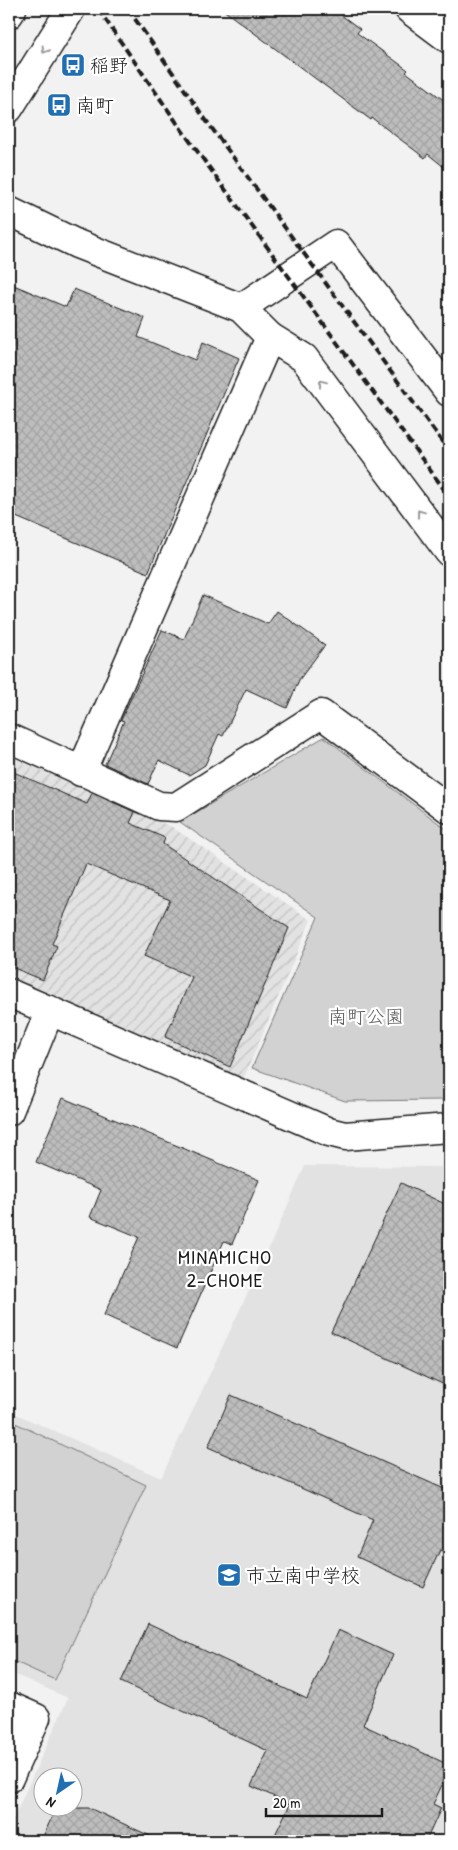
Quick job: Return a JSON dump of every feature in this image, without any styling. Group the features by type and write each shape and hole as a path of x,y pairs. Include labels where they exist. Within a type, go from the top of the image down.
{"street":[{"path":"9,14 12,9"},
{"path":"9,108 71,9"},
{"path":"409,9 449,39"},
{"path":"9,211 77,244 241,308 270,337 304,358 449,552"},
{"path":"241,308 336,244 449,392"},
{"path":"81,772 270,337"},
{"path":"9,738 159,806 176,807 321,714 449,809"},
{"path":"9,993 330,1132 346,1136 449,1128"},
{"path":"9,1111 50,1010"},
{"path":"9,1706 36,1718 9,1778"}],"shaded area":[{"path":"9,756 172,827 311,920 242,1082 9,982"},
{"name":"市立南中学校","path":"305,1166 449,1167 449,1841 9,1841 9,1828 32,1777 32,1818 82,1818 82,1768 36,1768 68,1698 9,1672 9,1411 161,1478"}],"green space":[{"name":"南町公園","path":"324,737 449,831 449,1096 442,1100 345,1101 252,1068 318,917 180,822"},
{"path":"9,1420 146,1485 55,1680 9,1659"}],"building":[{"path":"222,9 333,9 360,29 357,33 408,70 406,72 449,104 449,171 428,154 425,158 372,118 371,120"},
{"path":"9,283 66,307 74,289 145,318 138,337 195,360 203,342 239,358 148,573 9,514"},
{"path":"203,595 268,624 277,611 325,645 299,680 287,708 246,689 223,736 219,734 205,765 189,775 159,760 148,784 105,764 124,721 121,720 162,630 184,639"},
{"path":"9,770 87,804 92,793 135,812 130,823 165,838 163,844 289,928 230,1067 165,1037 192,977 144,956 170,900 86,864 52,944 57,946 43,980 9,966"},
{"path":"63,1098 259,1180 232,1244 224,1241 177,1348 104,1315 139,1237 90,1217 101,1190 36,1162"},
{"path":"401,1183 449,1206 449,1387 331,1332"},
{"path":"231,1395 449,1491 449,1554 440,1550 423,1587 357,1557 373,1520 208,1447"},
{"path":"148,1624 307,1699 338,1630 393,1655 363,1725 449,1765 449,1770 433,1804 441,1808 426,1841 272,1841 290,1804 251,1786 268,1751 121,1682"},
{"path":"82,1808 89,1808 161,1841 41,1841 51,1818 82,1818"}],"railway":[{"path":"98,9 184,133 449,496"},
{"path":"128,9 208,123 449,451"}],"place":[{"name":"稲野","path":"73,65"},
{"name":"南町","path":"59,105"},
{"name":"市立南中学校","path":"229,1575"}],"district":[{"name":"MINAMICHO 2-CHOME","path":"225,1268"}]}
